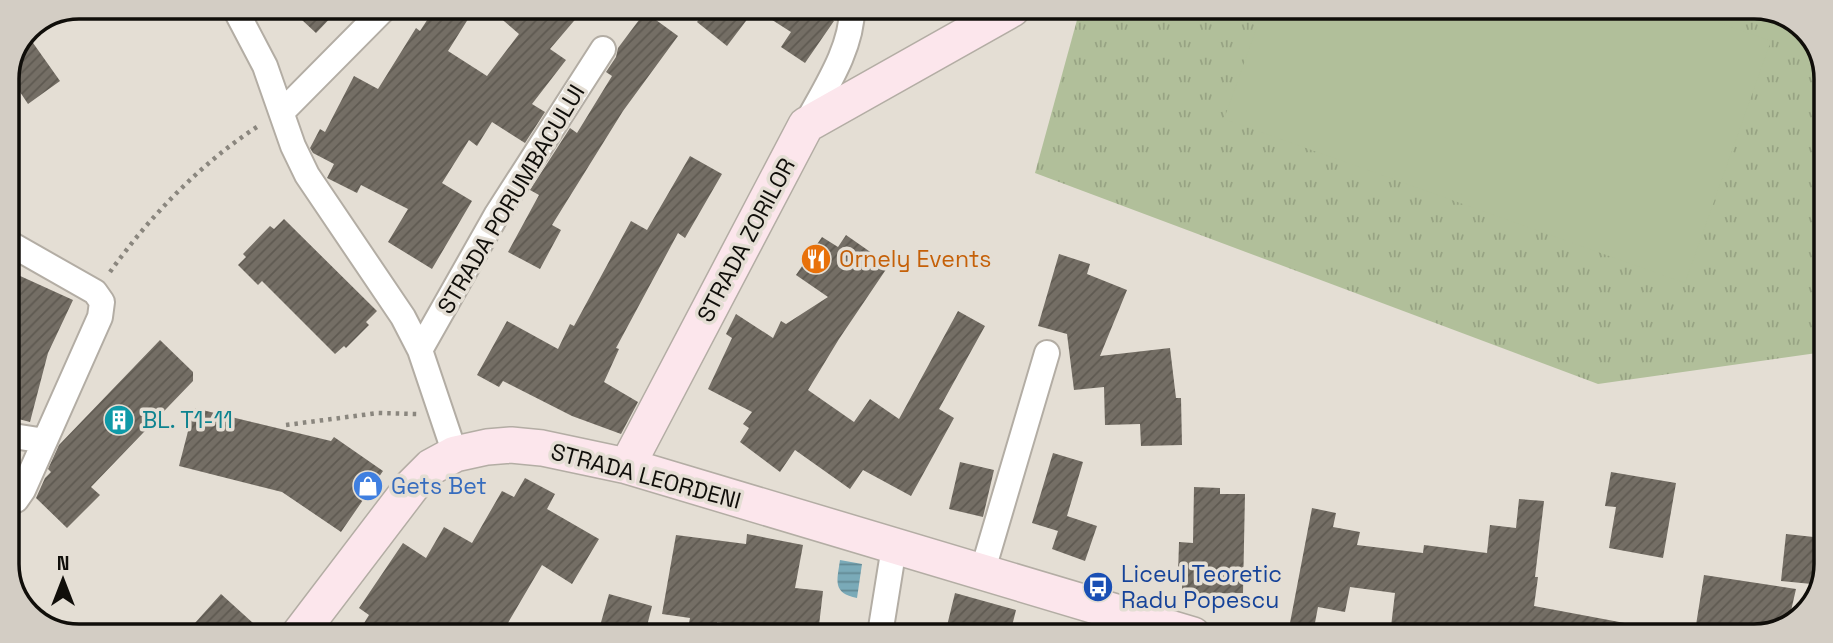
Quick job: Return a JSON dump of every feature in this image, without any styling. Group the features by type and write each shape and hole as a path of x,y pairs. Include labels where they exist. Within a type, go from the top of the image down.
{"main road":[{"path":"806,125 994,19"},
{"name":"STRADA ZORILOR","path":"626,467 806,125"},
{"name":"STRADA LEORDENI","path":"307,624 412,486 431,467 455,454 512,445 542,448 626,467 1156,624"}],"street":[{"path":"240,19 265,66 282,112 374,19"},
{"name":"STRADA ZORILOR","path":"806,125 839,59 850,19"},
{"name":"STRADA PORUMBACULUI","path":"420,350 498,214 603,49"},
{"name":"STRADA PORUMBACULUI","path":"282,112 293,146 307,175 403,317 420,350 455,454"},
{"path":"19,249 96,292 102,302 100,317 19,496"},
{"path":"982,573 1046,352"},
{"path":"19,437 46,441"},
{"path":"882,624 894,547"}],"path":[{"path":"96,292 128,246 230,144 282,112"},
{"path":"286,425 378,414 442,415"}],"green space":[{"path":"1077,19 1753,19 1773,22 1784,27 1801,43 1812,64 1814,76 1814,353 1598,384 1035,173"},
{"path":"1260,19 1708,19 1771,41 1685,283 1224,119"}],"water":[{"path":"840,560 862,564 857,598 843,593 838,585"}],"building":[{"path":"301,19 329,19 316,33"},
{"path":"428,19 468,19 448,51 487,76 519,34 502,19 576,19 550,49 566,60 532,104 545,112 525,143 492,122 477,146 469,140 442,183 472,201 432,269 388,242 408,209 361,185 357,193 327,178 334,164 313,153 310,148 320,129 325,132 354,76 378,89 416,28 420,31"},
{"path":"640,19 655,19 678,36 623,111 552,225 561,230 540,269 508,252 539,195 530,190 570,128 577,133 612,76 606,72 616,57 618,48"},
{"path":"699,19 747,19 727,46 697,22"},
{"path":"771,19 834,21 805,63 781,47 791,32"},
{"path":"32,42 60,81 28,104 19,90 19,80 20,68"},
{"path":"690,156 722,174 685,238 678,233 616,348 619,349 604,382 638,402 621,434 572,416 503,381 499,387 477,375 507,321 558,349 570,324 574,326 631,221 647,230"},
{"path":"284,219 377,311 366,322 369,325 346,348 344,346 335,354 262,281 258,285 238,265 246,257 243,254 270,226 274,229"},
{"path":"846,235 889,265 808,390 854,422 870,399 899,419 958,311 985,326 939,409 954,418 911,496 863,470 850,489 795,450 780,472 740,442 749,428 743,424 752,412 708,389 732,338 726,334 736,314 773,338 781,321 786,324 828,297 796,275 822,237 838,247"},
{"path":"1059,254 1090,264 1087,274 1127,290 1100,356 1170,348 1176,398 1181,398 1182,445 1141,446 1140,424 1105,425 1104,387 1074,390 1067,334 1038,326"},
{"path":"19,275 73,300 48,353 30,422 19,419"},
{"name":"BL. T1-11","path":"160,340 193,372 193,381 91,487 100,495 67,528 36,498 45,478 51,472 48,469 59,445"},
{"path":"194,408 331,441 334,437 383,471 341,532 282,492 179,466"},
{"path":"1053,453 1083,462 1067,516 1097,526 1085,561 1052,549 1058,531 1032,523"},
{"path":"960,462 994,470 983,517 949,509"},
{"path":"1611,472 1676,483 1663,558 1609,548 1616,507 1605,506"},
{"path":"525,478 555,494 547,509 599,539 572,584 542,565 507,624 364,624 369,615 359,608 403,543 426,558 444,527 472,543 502,491 514,497"},
{"path":"1194,487 1220,488 1220,494 1245,494 1243,593 1182,594 1182,575 1178,575 1179,542 1193,543"},
{"path":"1519,499 1544,501 1534,606 1630,624 1391,624 1395,593 1350,587 1345,612 1318,607 1315,624 1290,623 1312,508 1336,513 1333,527 1360,532 1357,545 1423,553 1424,545 1487,553 1490,525 1516,528"},
{"path":"747,534 803,545 795,588 823,591 819,624 689,624 690,618 662,614 676,535 746,544"},
{"path":"1786,534 1814,537 1811,584 1781,581"},
{"path":"1704,575 1796,589 1791,610 1773,621 1753,624 1696,624"},
{"path":"955,593 1016,610 1012,624 947,624"},
{"path":"221,594 254,624 194,624"},
{"path":"609,594 652,606 648,624 601,624"}],"place":[{"name":"Ornely Events","path":"816,259"},
{"name":"BL. T1-11","path":"119,420"},
{"name":"Gets Bet","path":"368,486"},
{"name":"Liceul Teoretic Radu Popescu","path":"1098,587"}]}
